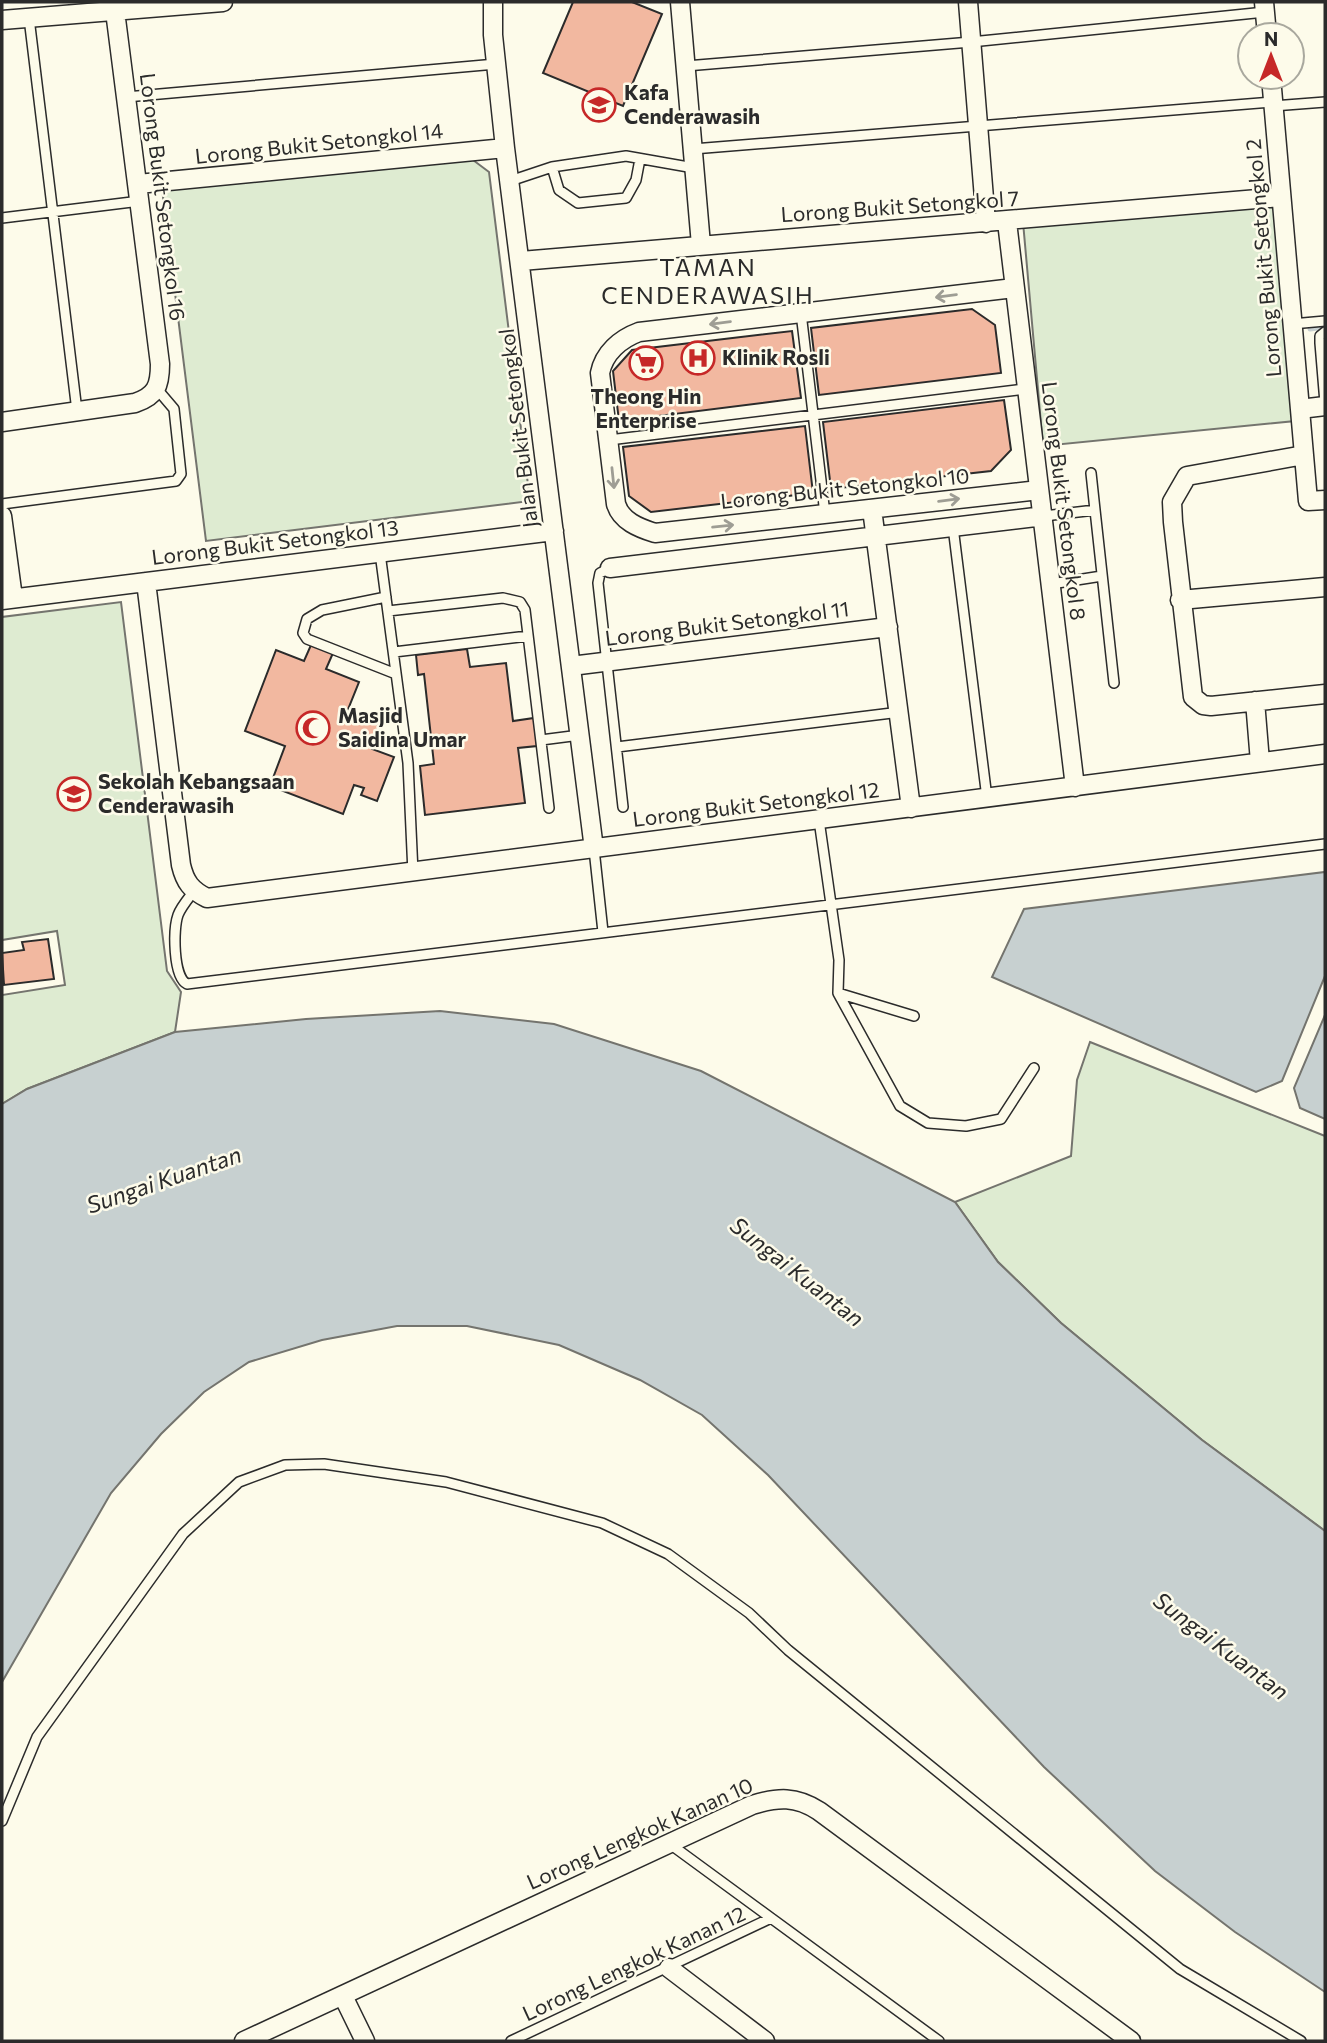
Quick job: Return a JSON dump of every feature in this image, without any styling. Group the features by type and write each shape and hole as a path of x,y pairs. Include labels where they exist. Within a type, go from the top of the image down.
{"street":[{"path":"2,20 223,2"},
{"name":"Jalan Bukit Setongkol","path":"493,2 505,148 522,261 594,849"},
{"path":"680,2 701,245"},
{"path":"968,2 986,223"},
{"name":"Lorong Bukit Setongkol 16","path":"115,11 160,364 157,389"},
{"name":"Lorong Bukit Setongkol 2","path":"1272,91 1308,501 1325,500"},
{"name":"Lorong Bukit Setongkol 14","path":"139,193 505,148"},
{"name":"Lorong Bukit Setongkol 7","path":"522,261 1281,197"},
{"name":"Lorong Bukit Setongkol 8","path":"1007,222 1075,787"},
{"path":"609,440 600,373 603,360 626,337 639,332 1014,288"},
{"path":"2,422 135,403 149,398 157,389"},
{"path":"1300,409 1325,405"},
{"name":"Lorong Bukit Setongkol 10","path":"609,440 619,515 641,529 655,533 1039,490"},
{"path":"1304,455 1187,476 1172,502 1180,600 1193,697 1203,705 1325,694"},
{"path":"872,509 911,808"},
{"path":"2,516 7,599"},
{"path":"610,568 1044,516"},
{"name":"Lorong Bukit Setongkol 13","path":"7,599 554,531"},
{"path":"146,582 181,865 194,891"},
{"path":"1180,600 1325,587"},
{"name":"Lorong Bukit Setongkol 11","path":"571,666 888,627"},
{"path":"1255,701 1260,762"},
{"name":"Lorong Bukit Setongkol 12","path":"194,891 207,898 233,897 1325,754"},
{"name":"Lorong Lengkok Kanan 10","path":"245,2041 669,1843 770,1800 787,1798 805,1802 1130,2041"},
{"path":"669,1968 754,2038"},
{"path":"343,1996 365,2041"}],"lane":[{"path":"685,66 971,42 1265,7"},
{"path":"29,18 55,212 77,411"},
{"path":"126,97 496,64"},
{"path":"693,149 978,124 1325,102"},
{"path":"510,181 552,167 626,156 694,168"},
{"path":"552,167 559,190 578,203 626,198 636,180 640,159"},
{"path":"2,218 55,212 139,193"},
{"path":"801,313 825,514"},
{"path":"1292,324 1325,321"},
{"path":"1325,332 1320,336 1320,343 1325,405"},
{"path":"2,504 176,481 181,474 174,409 157,389"},
{"path":"609,440 1025,389"},
{"path":"1091,473 1114,683"},
{"path":"1044,516 1095,510"},
{"path":"953,527 987,798"},
{"path":"380,553 408,763 413,873"},
{"path":"610,568 600,573 598,583 623,807"},
{"path":"1052,584 1102,576"},
{"path":"386,597 322,610 307,619 303,633 307,639 397,674"},
{"path":"388,611 512,598 520,602 525,610 549,808"},
{"path":"394,652 528,636"},
{"path":"617,747 900,712"},
{"path":"541,740 580,735"},
{"path":"819,820 839,960 838,993 900,1106 928,1123 967,1126 1002,1119 1034,1068"},
{"path":"194,891 178,913 173,935 181,978 187,984 1325,844"},
{"path":"594,849 603,932"},
{"path":"838,993 914,1016"},
{"path":"2,1821 45,1726 183,1534 239,1482 285,1465 324,1464 446,1482 602,1523 668,1554 749,1614 788,1650 1180,1969 1301,2041"},
{"path":"669,1843 939,2041"},
{"name":"Lorong Lengkok Kanan 12","path":"511,2041 771,1918"}],"green space":[{"path":"469,157 489,172 530,501 206,541 162,189"},
{"path":"1275,201 1295,421 1043,446 1023,222"},
{"name":"Sekolah Kebangsaan Cenderawasih","path":"121,602 167,971 181,992 175,1032 27,1089 2,1104 2,995 65,985 57,931 2,940 2,617"},
{"path":"1090,1042 1325,1136 1325,1531 1202,1440 1061,1323 998,1262 955,1202 1071,1156 1077,1080"}],"water":[{"path":"1325,872 1325,976 1282,1081 1256,1092 992,977 1024,909"},
{"name":"Sungai Kuantan","path":"440,1011 554,1024 701,1071 955,1202 998,1262 1061,1323 1202,1440 1325,1531 1325,1992 1235,1932 1155,1871 1044,1767 768,1475 702,1415 640,1380 559,1345 467,1326 397,1326 322,1340 249,1362 204,1392 161,1434 111,1493 2,1682 2,1104 27,1089 175,1032 306,1019"},
{"path":"1325,1015 1325,1119 1300,1108 1294,1088"}],"building":[{"path":"573,2 632,2 662,14 623,106 543,73"},
{"path":"972,309 995,325 1001,373 819,395 811,328"},
{"path":"792,331 801,398 619,421 613,371 632,350"},
{"path":"1004,400 1011,450 991,471 831,489 823,422"},
{"path":"805,426 813,493 651,512 629,496 623,447"},
{"name":"Masjid Saidina Umar","path":"311,645 333,653 326,669 359,682 347,712 381,725 372,749 394,757 377,801 361,795 364,788 354,785 343,814 270,786 285,746 245,731 276,650 304,661"},
{"path":"467,649 470,667 506,663 513,721 534,718 537,746 518,748 525,803 425,815 420,766 434,764 424,674 418,675 416,655"},
{"path":"48,939 54,979 4,985 2,953 24,950 22,942"}],"waterway":[{"path":"1310,329 1325,327"}],"place":[{"name":"Kafa Cenderawasih","path":"599,105"},
{"name":"Klinik Rosli","path":"698,358"},
{"name":"Theong Hin Enterprise","path":"646,363"},
{"name":"Masjid Saidina Umar","path":"313,728"},
{"name":"Sekolah Kebangsaan Cenderawasih","path":"74,794"}],"district":[{"name":"TAMAN CENDERAWASIH","path":"708,282"}]}
